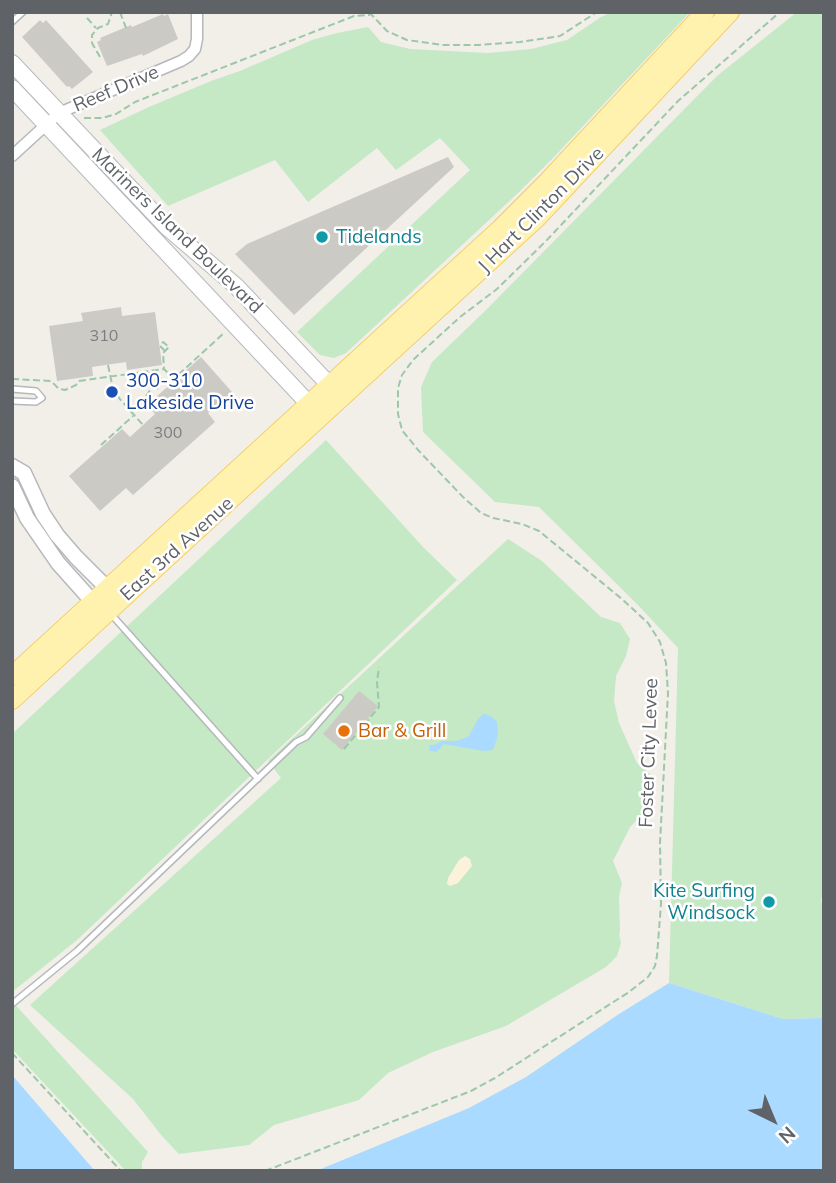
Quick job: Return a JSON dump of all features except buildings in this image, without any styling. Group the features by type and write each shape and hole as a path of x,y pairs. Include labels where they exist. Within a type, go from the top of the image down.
{"main road":[{"name":"J Hart Clinton Drive","path":"335,392 525,205 705,12"},
{"name":"J Hart Clinton Drive","path":"335,392 537,218 730,12"},
{"name":"Mariners Island Boulevard","path":"12,63 52,119 309,404 326,413"},
{"name":"Mariners Island Boulevard","path":"12,88 52,119 168,228 236,286 335,392"},
{"name":"East 3rd Avenue","path":"12,676 309,404 335,392"},
{"name":"East 3rd Avenue","path":"12,700 326,413 335,392"}],"street":[{"name":"Reef Drive","path":"12,156 52,119 189,56 195,49 197,39 197,12"},
{"path":"12,466 24,473 43,514 57,535 107,587 109,611"},
{"path":"12,486 27,518 58,564 92,601 109,611"}],"lane":[{"path":"12,22 23,12"},
{"path":"12,389 36,391 42,398 36,402 12,401"},
{"path":"109,611 258,779"},
{"path":"12,1004 77,951 296,742 306,737 340,698"}],"path":[{"path":"100,57 91,38 96,29 108,24 112,12"},
{"path":"120,12 126,28"},
{"path":"84,118 102,118 116,114 135,102 360,15 369,14 387,31 407,40 442,45 478,45 560,36 597,12"},
{"name":"Foster City Levee","path":"265,1171 471,1091 629,992 648,977 654,966 661,904 660,843 668,712 666,663 660,642 648,623 550,538 530,527 481,513 463,498 402,429 398,414 398,388 402,375 413,360 460,317 497,289 678,101 780,12"},
{"path":"87,18 96,29"},
{"path":"165,351 164,369 172,377 177,376 228,330"},
{"path":"108,365 112,384 119,398 143,425"},
{"path":"12,379 51,382 59,389 65,390 79,381 164,369"},
{"path":"130,411 149,393 152,370"},
{"path":"152,370 167,385"},
{"path":"152,383 160,391"},
{"path":"149,393 153,397"},
{"path":"101,445 134,415"},
{"path":"344,749 379,707 379,667"},
{"path":"12,1053 121,1171"}],"green space":[{"path":"612,12 690,12 518,193 346,353 334,358 320,355 297,332 470,170 440,138 396,170 377,148 308,202 275,160 168,206 100,130 211,81 312,40 337,33 368,27 381,42 410,49 488,53 531,49 567,40"},
{"path":"797,12 824,12 824,886 821,902 824,905 824,1018 783,1019 669,983 678,648 539,507 495,502 423,432 421,387 432,362 717,76"},
{"path":"326,440 423,547 457,580 77,940 12,992 12,734"},
{"path":"508,539 542,561 601,617 620,623 630,639 626,656 616,676 614,701 619,723 637,763 650,774 647,810 630,827 613,861 622,883 619,896 621,943 617,956 606,967 506,1026 433,1052 388,1073 359,1100 274,1125 249,1145 179,1154 133,1099 30,1005 281,778 268,761"},
{"path":"12,1001 148,1152 142,1162 142,1171 126,1171 12,1049"}],"sand":[{"path":"465,856 470,859 472,866 458,883 450,886 447,884 448,878 459,860"}],"water":[{"path":"483,714 497,722 498,735 493,750 444,744 436,752 430,751 429,745 442,741 457,741 469,736"},
{"path":"669,983 783,1019 824,1018 824,1171 316,1171 469,1108 526,1077"},
{"path":"12,1075 95,1171 12,1171"}],"place":[{"name":"Tidelands","path":"322,237"},
{"name":"300-310 Lakeside Drive","path":"112,392"},
{"name":"Bar & Grill","path":"344,731"},
{"name":"Kite Surfing Windsock","path":"769,902"}]}
